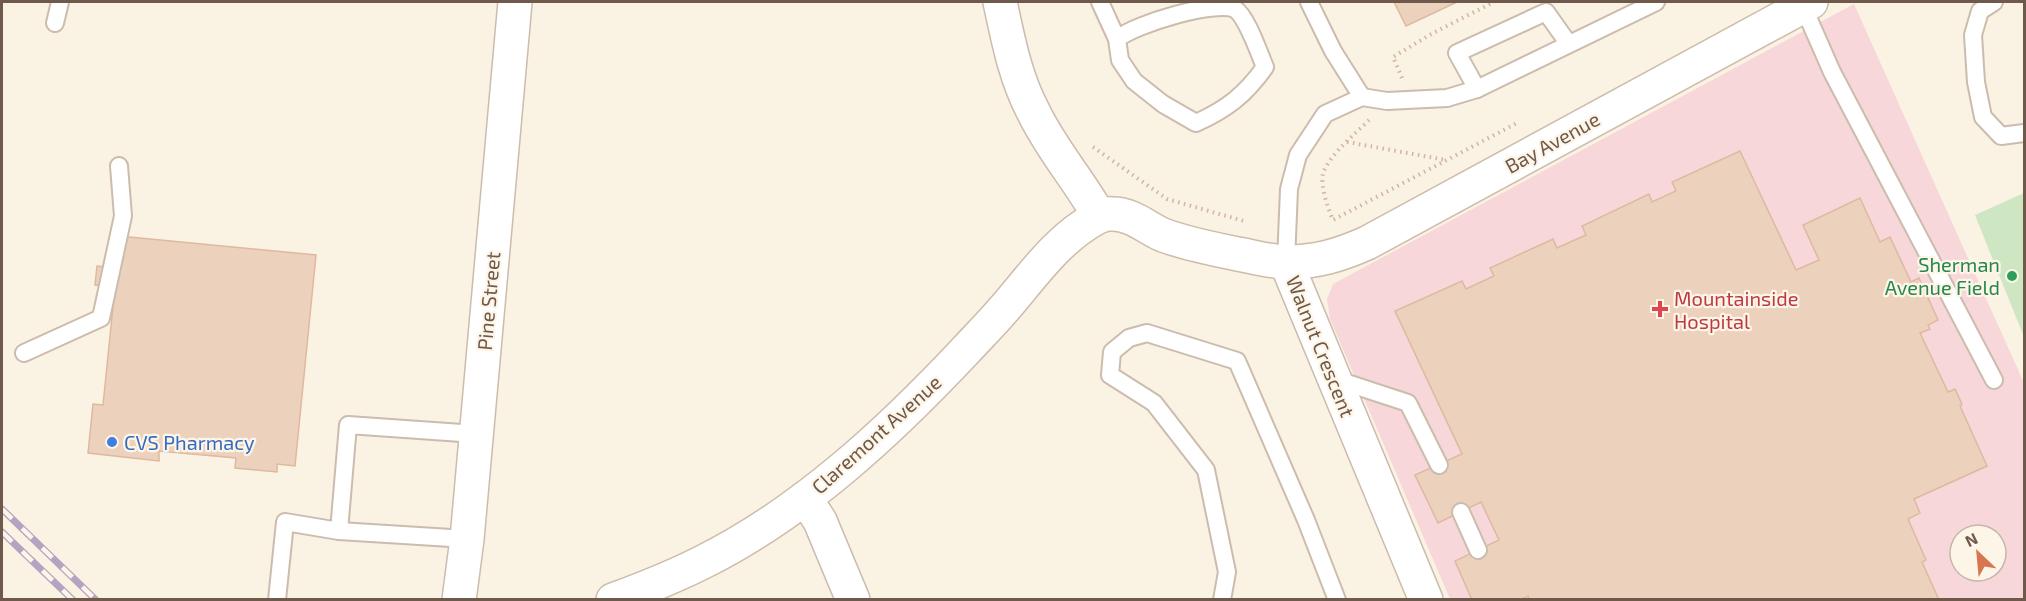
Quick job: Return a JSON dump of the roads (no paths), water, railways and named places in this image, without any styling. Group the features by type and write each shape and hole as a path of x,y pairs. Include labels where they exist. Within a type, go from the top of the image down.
{"street":[{"name":"Pine Street","path":"459,600 467,539 515,2"},
{"path":"1000,2 1012,59 1033,112 1061,158 1085,190 1099,216"},
{"name":"Bay Avenue","path":"1286,262 1320,260 1341,255 1366,243 1807,4"},
{"name":"Walnut Crescent","path":"1099,216 1113,214 1130,218 1162,234 1185,242 1286,262 1426,600"},
{"name":"Claremont Avenue","path":"613,600 670,578 703,562 805,498 924,394 1003,310 1057,246 1099,216"},
{"path":"805,498 820,521 854,600"}],"lane":[{"path":"55,23 60,2"},
{"path":"1100,2 1117,39 1120,60 1134,81 1163,104 1196,123 1215,115 1233,103 1251,85 1264,67 1247,26 1235,9 1221,3 1205,5 1141,25 1126,31 1117,39"},
{"path":"1231,8 1247,2"},
{"path":"1308,2 1333,51 1362,97"},
{"path":"1286,262 1289,189 1298,155 1325,114 1362,97 1387,101 1447,98 1477,89 1568,43 1631,7 1656,2"},
{"path":"1994,2 1980,11 1973,35 1976,82 1983,117 2001,136 2025,133"},
{"path":"1807,4 1832,72 1994,380"},
{"path":"1477,89 1458,53 1546,12 1568,43"},
{"path":"24,353 101,318 123,216 118,166"},
{"path":"1222,600 1227,572 1206,470 1154,403 1110,375 1112,352 1129,338 1147,333 1237,361 1338,600"},
{"path":"1335,380 1408,403 1439,465"},
{"path":"339,531 348,425 476,434"},
{"path":"1461,513 1478,550"},
{"path":"278,600 285,522 339,531 467,539"}],"railway":[{"path":"2,509 96,600"},
{"path":"2,532 73,600"}],"place":[{"name":"Sherman Avenue Field","path":"2012,276"},
{"name":"Mountainside Hospital","path":"1660,309"},
{"name":"CVS Pharmacy","path":"112,442"}]}
